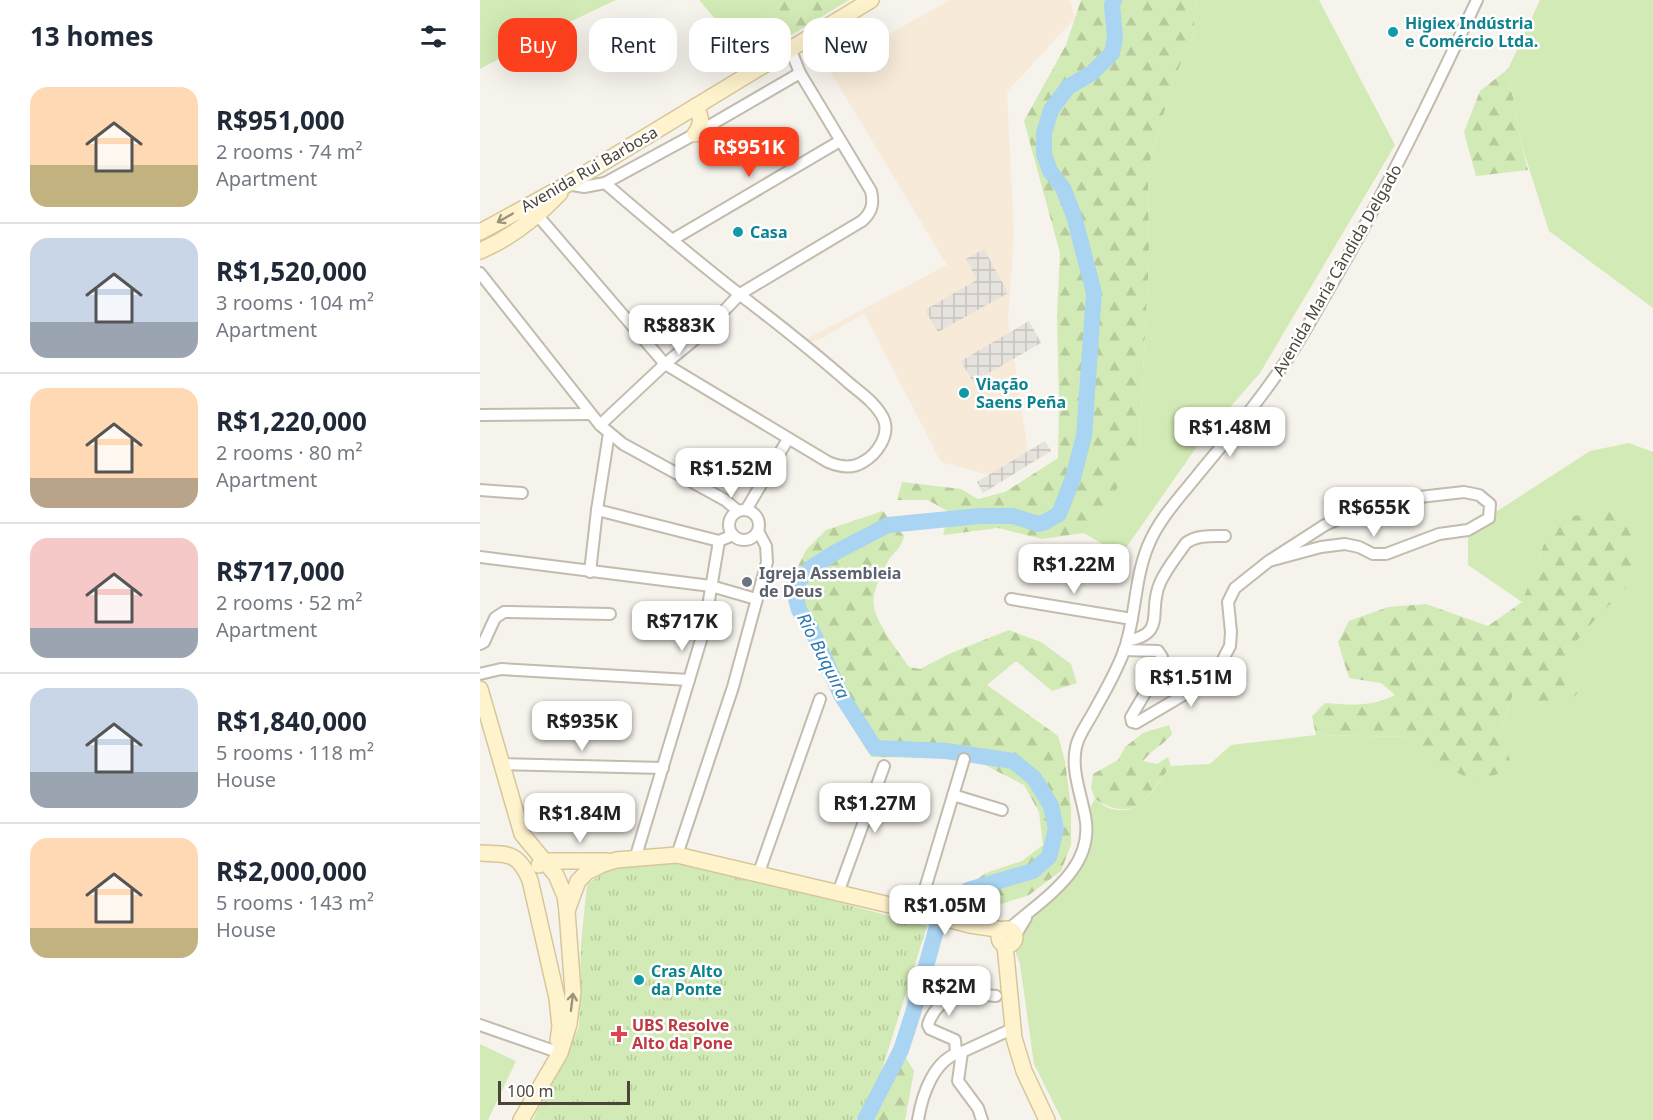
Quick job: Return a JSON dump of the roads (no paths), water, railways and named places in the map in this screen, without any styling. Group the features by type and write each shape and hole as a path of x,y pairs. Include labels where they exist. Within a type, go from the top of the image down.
{"main road":[{"name":"Avenida Rui Barbosa","path":"791,47 871,0"},
{"name":"Avenida Rui Barbosa","path":"480,232 568,184 751,72"},
{"path":"695,134 702,121 696,106"},
{"path":"480,251 499,242 538,216 568,184"},
{"path":"480,689 522,834 562,886 567,914 573,992 569,1024 558,1054 521,1120"},
{"path":"507,854 518,848 522,834"},
{"path":"480,854 507,854 519,860 530,880 556,998 560,1027 558,1054"},
{"path":"530,880 536,867 544,861 616,861 678,855 923,913 1008,937 1012,1029 1024,1071 1047,1120"},
{"path":"537,911 549,923 557,923 567,914 578,881 587,872 616,861"}],"street":[{"name":"Avenida Maria Cândida Delgado","path":"1008,937 1031,909 1070,875 1081,857 1086,832 1075,771 1076,746 1116,671 1125,646 1132,619 1137,582 1148,546 1171,507 1258,402 1287,359 1371,217 1429,104 1477,0"},
{"path":"600,426 665,364 705,331 740,294 862,221 868,215 873,201 871,191 800,73 791,50"},
{"path":"568,184 584,187 605,183 800,73"},
{"path":"672,240 840,141"},
{"path":"525,206 538,216 665,364 828,462 844,467 867,460 882,442 885,426 884,419 867,398 605,183"},
{"path":"480,273 600,426 623,444 757,518 758,531 766,546 767,562 733,687 678,855"},
{"path":"480,415 590,414"},
{"path":"590,572 609,433"},
{"path":"758,531 755,536 741,540 732,535 729,521 742,511 788,440"},
{"path":"480,490 522,493"},
{"path":"1125,646 1158,651 1162,657 1161,666 1131,717 1132,722 1136,723 1202,684 1219,667 1228,652 1231,640 1229,597 1240,583 1269,561 1325,525 1379,503 1464,492 1479,495 1490,504 1489,518 1474,527 1439,534 1386,554 1373,554 1359,547 1345,544 1311,549 1269,561"},
{"path":"597,510 719,541 732,535"},
{"path":"1125,646 1142,638 1153,628 1155,600 1160,583 1186,543 1200,537 1225,536"},
{"path":"635,859 704,630 719,541"},
{"path":"480,557 711,586 756,599"},
{"path":"1011,599 1132,619"},
{"path":"480,644 484,642 495,618 504,612 610,614"},
{"path":"480,674 501,669 689,680"},
{"path":"758,875 820,699"},
{"path":"923,913 964,759"},
{"path":"501,764 663,768"},
{"path":"838,893 884,766"},
{"path":"953,795 1002,810"},
{"path":"982,1120 978,1108 958,1081 959,1053 955,1040 930,1029 928,1025 930,1018 940,1006 956,992 996,996"},
{"path":"480,1025 558,1054"},
{"path":"918,1120 925,1093 944,1061 1012,1029"}],"waterway":[{"name":"Rio Buquira","path":"865,1120 901,1050 943,905 968,890 1033,871 1049,857 1056,829 1051,806 1034,778 1013,761 946,751 875,748 841,695 810,626 799,610 793,587 812,567 888,525 980,516 1013,516 1038,524 1059,514 1073,478 1084,436 1094,293 1074,216 1063,188 1050,171 1044,154 1044,133 1051,110 1068,87 1092,73 1112,53 1115,38 1112,5 1114,0"}],"place":[{"name":"Higiex Indústria e Comércio Ltda.","path":"1393,32"},
{"name":"Casa","path":"738,232"},
{"name":"Viação Saens Peña","path":"964,393"},
{"name":"Igreja Assembleia de Deus","path":"747,582"},
{"name":"Cras Alto da Ponte","path":"639,980"},
{"name":"UBS Resolve Alto da Pone","path":"619,1034"}]}
